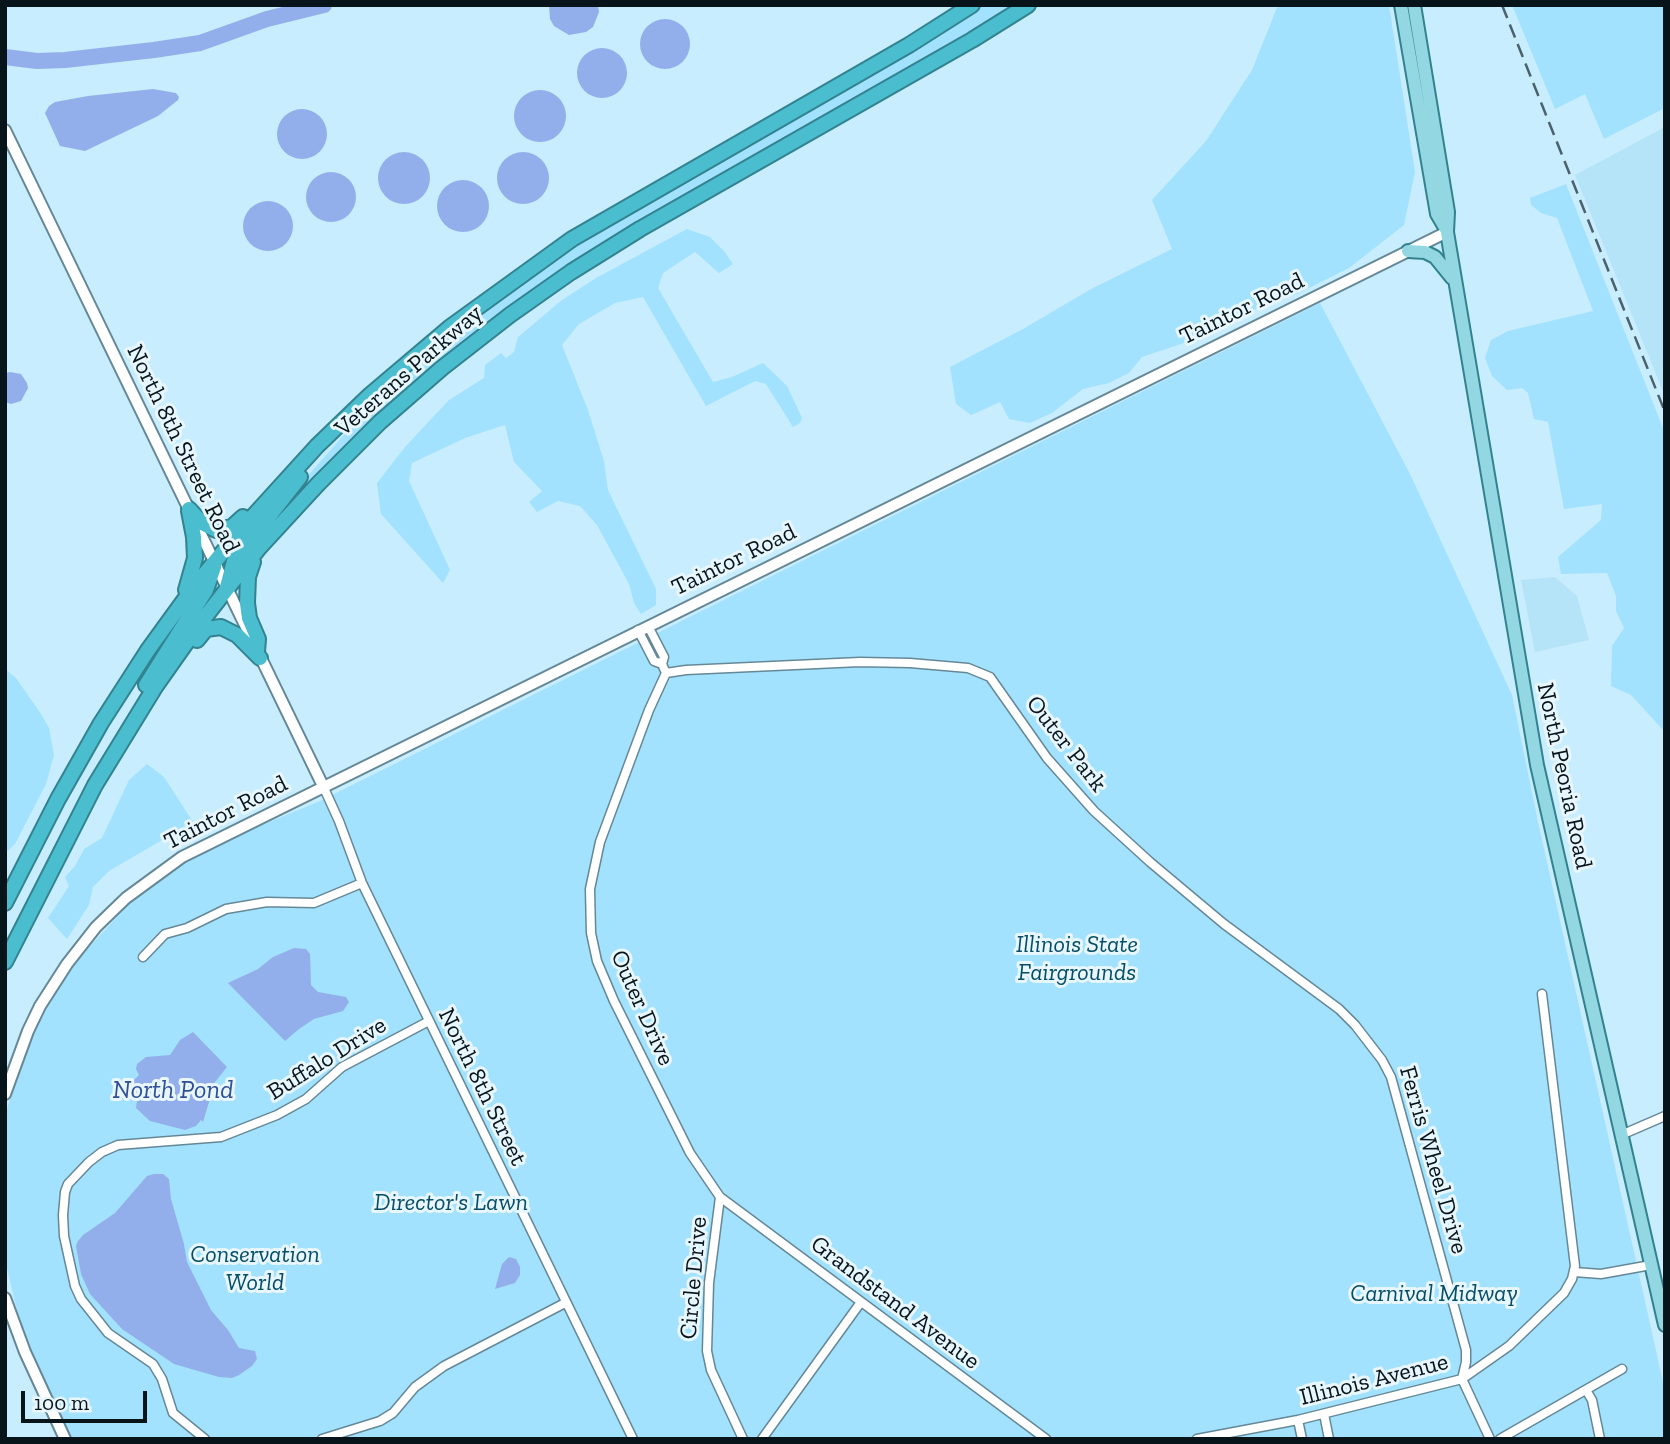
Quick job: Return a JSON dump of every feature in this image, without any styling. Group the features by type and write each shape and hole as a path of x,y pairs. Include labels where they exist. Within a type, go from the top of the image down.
{"highway":[{"name":"Veterans Parkway","path":"5,903 58,799 101,723 170,620 214,562 328,435 441,334 561,246 909,45 972,5"},
{"name":"Veterans Parkway","path":"5,962 95,785 132,723 227,588 259,548 372,430 442,368 510,315 640,229 972,40 1028,5"},
{"path":"227,588 234,561 327,446 328,435"},
{"path":"189,509 210,528 222,530 232,527 297,457 317,446"},
{"path":"170,620 189,584 194,564 194,537 189,509"},
{"path":"259,548 248,576 246,594 249,618 258,639 259,655"},
{"path":"117,748 120,731 206,590 213,575 214,562"},
{"path":"132,723 150,707 206,629 216,627 231,630 259,655"}],"main road":[{"name":"North Peoria Road","path":"1401,5 1437,214 1447,232"},
{"name":"North Peoria Road","path":"1414,5 1448,212 1447,232 1455,283 1537,765 1665,1325"},
{"name":"North 8th Street Road","path":"5,130 323,786"},
{"name":"Taintor Road","path":"5,1094 28,1031 66,964 126,898 166,867 198,848 323,786 1447,232"},
{"path":"1408,251 1425,252 1435,257 1455,283"},
{"path":"5,1298 25,1352 65,1439"}],"street":[{"path":"643,628 654,661 664,668"},
{"name":"Outer Park","path":"664,668 686,670 860,662 910,663 968,668 990,677 1047,758 1102,819 1224,924 1339,1009 1366,1040"},
{"name":"Outer Drive","path":"664,668 600,842 590,889 591,933 597,961 614,1002 690,1153 720,1197"},
{"name":"North 8th Street","path":"323,786 362,883 633,1439"},
{"path":"143,957 165,934 187,928 226,909 267,902 314,903 362,883"},
{"path":"1542,994 1574,1272 1601,1274 1651,1265"},
{"name":"Buffalo Drive","path":"205,1439 173,1413 162,1379 153,1364 108,1333 80,1298 69,1265 64,1236 63,1215 68,1184 89,1161 118,1145 221,1137 277,1115 306,1099 342,1066 429,1021"},
{"name":"Ferris Wheel Drive","path":"1366,1040 1387,1068 1400,1107 1466,1350 1462,1379"},
{"path":"1621,1135 1665,1116"},
{"name":"Grandstand Avenue","path":"720,1197 1046,1439"},
{"name":"Circle Drive","path":"720,1197 709,1283 707,1351 711,1370 743,1439"},
{"name":"Illinois Avenue","path":"1197,1439 1236,1435 1462,1379 1509,1346 1549,1310 1564,1293 1574,1272"},
{"path":"762,1439 860,1302"},
{"path":"322,1439 380,1421 393,1413 415,1387 435,1372 565,1303"},
{"path":"1500,1439 1622,1369"},
{"path":"1462,1379 1490,1439"},
{"path":"1586,1390 1592,1400 1600,1439"},
{"path":"1324,1414 1329,1439"},
{"path":"1298,1420 1302,1439"}],"shaded area":[{"path":"1665,127 1665,396 1575,175"},
{"path":"1555,577 1577,596 1589,640 1535,652 1521,580"}],"green space":[{"path":"984,5 1015,5 630,227 506,309 391,403 348,443 271,524 296,489 375,400 466,323 563,254 618,220 903,57"},
{"path":"1278,5 1389,5 1415,172 1404,225 1349,268 1293,296 1281,287 1264,295 1257,308 1239,319 1208,335 1142,357 1129,373 1109,383 1083,389 1052,413 1030,423 1009,419 1000,402 971,415 956,404 950,367 1091,289 1172,249 1152,200 1206,141 1252,70"},
{"path":"1512,5 1665,5 1665,108 1604,139 1585,94 1555,109"},
{"path":"1566,184 1665,433 1665,732 1631,695 1611,686 1612,646 1624,628 1616,611 1616,596 1607,573 1561,574 1558,557 1601,520 1602,504 1564,509 1548,422 1534,419 1528,393 1522,388 1507,390 1492,376 1485,358 1491,340 1508,331 1593,311 1557,218 1541,213 1531,205 1530,198"},
{"path":"687,229 710,237 733,264 719,273 695,252 663,273 658,288 713,382 763,363 787,386 802,418 800,423 793,427 766,384 755,381 706,406 643,297 615,303 579,324 562,345 588,410 604,461 608,490 656,589 656,605 641,614 634,603 629,584 597,525 580,506 558,501 537,512 529,502 542,491 514,462 505,425 465,438 412,463 409,481 450,570 443,583 381,514 377,483 405,447 449,400 484,378 485,365 501,353 506,358 514,352 518,337 562,300 596,278"},
{"name":"Illinois State Fairgrounds","path":"1320,303 1410,474 1512,695 1665,1391 1665,1439 72,1439 40,1372 18,1315 6,1264 5,1116 17,1074 40,1019 75,962 129,904 189,859 240,834 320,801"},
{"path":"5,669 16,678 49,728 54,755 46,784 15,844 5,853"},
{"path":"147,764 164,777 193,822 109,871 93,887 89,905 67,939 48,918 69,886 65,877 84,849 102,838 129,780"}],"water":[{"path":"549,5 598,5 599,12 593,27 586,32 569,35 554,26 550,19"},
{"path":"665,19 683,26 690,44 683,62 665,69 647,62 640,44 647,26"},
{"path":"602,48 620,55 627,73 620,91 602,98 584,91 577,73 584,55"},
{"path":"153,89 176,93 178,100 158,116 85,151 60,146 45,113 55,102"},
{"path":"540,90 559,97 566,116 559,135 540,142 521,135 514,116 521,97"},
{"path":"302,109 320,116 327,134 320,152 302,159 284,152 277,134 284,116"},
{"path":"404,152 423,159 430,178 423,197 404,204 385,197 378,178 385,159"},
{"path":"523,152 542,159 549,178 542,197 523,204 504,197 497,178 504,159"},
{"path":"331,172 349,179 356,197 349,215 331,222 313,215 306,197 313,179"},
{"path":"463,180 482,187 489,206 482,225 463,232 444,225 437,206 444,187"},
{"path":"268,201 286,208 293,226 286,244 268,251 250,244 243,226 250,208"},
{"path":"5,373 21,374 28,388 21,401 11,404 5,402"},
{"name":"North Pond","path":"294,948 306,949 310,954 311,985 318,992 346,997 349,1002 343,1011 314,1019 285,1041 228,983"},
{"name":"North Pond","path":"193,1032 227,1067 215,1082 203,1122 201,1120 196,1126 185,1130 150,1121 136,1108 137,1101 131,1089 132,1082 139,1075 137,1064 146,1057 170,1055 180,1040"},
{"path":"163,1174 169,1179 171,1199 187,1262 211,1310 239,1348 255,1351 257,1359 252,1366 232,1378 174,1364 122,1329 90,1294 81,1274 76,1246 78,1241 115,1213 147,1176"},
{"path":"509,1257 516,1259 520,1275 515,1283 495,1289 502,1264"}],"waterway":[{"path":"5,57 37,61 65,60 200,43 267,19 324,5"}],"railway":[{"path":"1502,5 1665,412"}],"park label":[{"name":"Director's Lawn","path":"451,1203"},
{"name":"Conservation World","path":"255,1269"},
{"name":"Carnival Midway","path":"1434,1294"}]}
